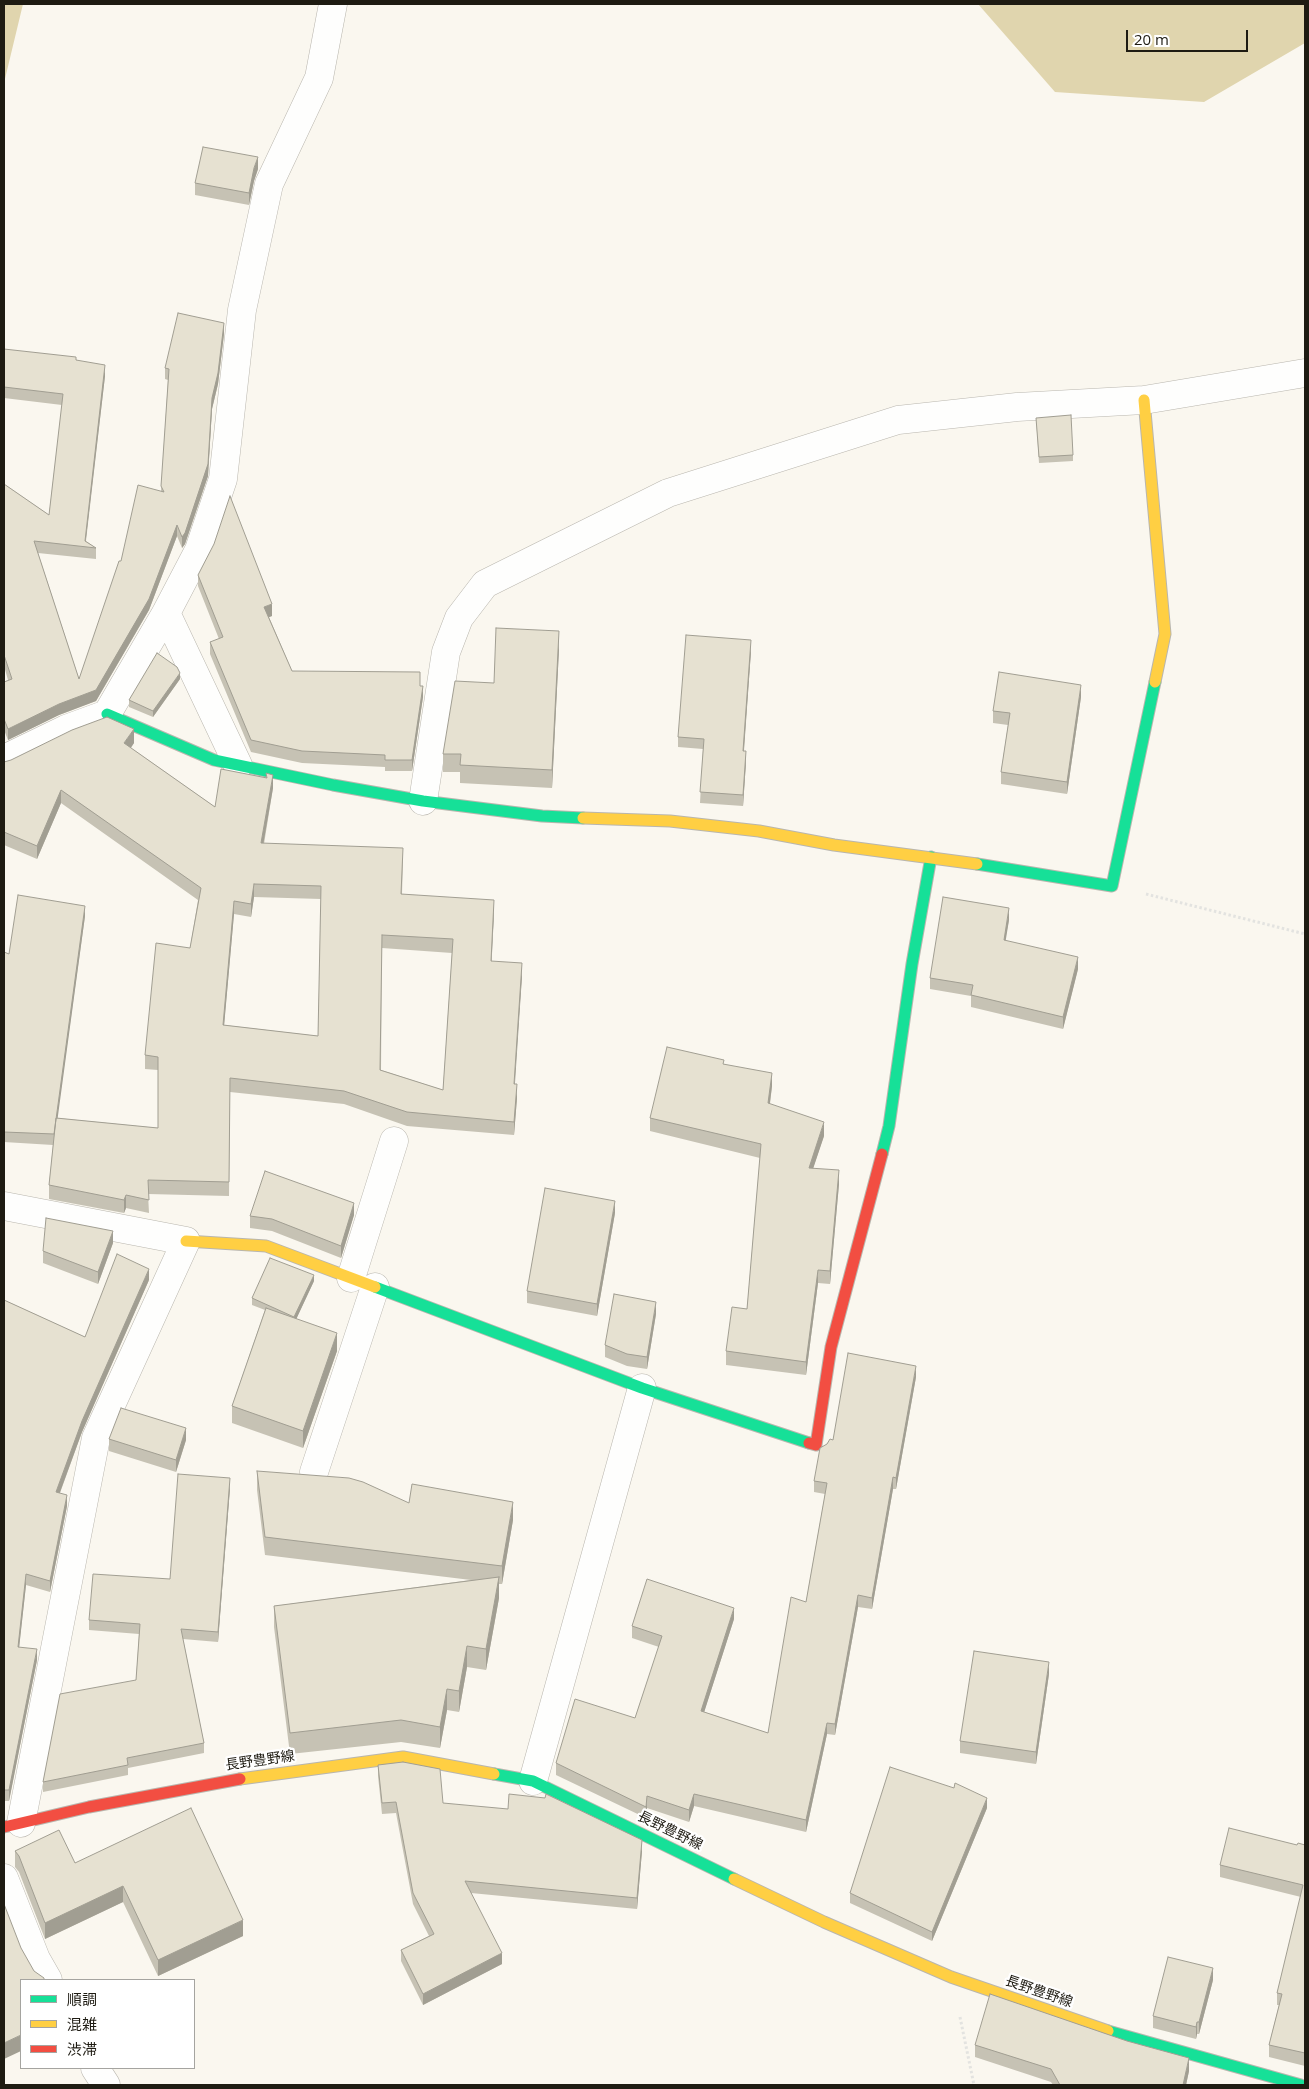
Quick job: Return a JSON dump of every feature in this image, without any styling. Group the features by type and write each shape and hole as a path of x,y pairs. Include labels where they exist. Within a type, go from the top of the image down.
{"street":[{"path":"4,759 66,729 108,714 166,613 199,550 223,479 242,310 270,184 319,78 333,4"},
{"path":"423,801 446,652 459,618 485,584 668,493 898,420 1026,406 1144,400 1305,373"},
{"path":"108,714 214,760 333,785 423,801 542,816 670,822 749,830 834,845 931,857 1112,886 1165,634 1144,400"},
{"path":"166,613 238,765"},
{"path":"4,1206 186,1241 266,1246 642,1388 816,1445 831,1347 889,1126 912,964 931,857"},
{"path":"314,1472 363,1282 394,1140"},
{"path":"12,1825 96,1438 186,1241"},
{"path":"533,1781 642,1388"},
{"name":"長野豊野線","path":"12,1825 89,1807 213,1783 403,1756 533,1781 824,1922 951,1977 1132,2040 1301,2085"},
{"path":"4,1878 36,1959 47,1979"},
{"path":"97,2069 106,2085"}],"path":[{"path":"1112,886 1305,934"},
{"path":"951,1977 974,2085"}],"shaded area":[{"path":"4,4 23,4 4,83"},
{"path":"978,4 1305,4 1305,43 1204,102 1055,92"}],"building":[{"path":"203,147 258,157 249,193 195,183"},
{"path":"178,313 224,323 218,373 212,398 208,464 185,533 182,537 177,525 149,599 96,690 59,704 8,729 4,719 4,682 12,679 4,655 4,484 49,515 63,394 4,387 4,349 76,357 76,360 105,365 85,541 96,548 34,541 79,679 119,561 121,561 138,485 164,492 161,486 169,369 165,368"},
{"path":"1071,415 1073,455 1039,457 1036,418"},
{"path":"230,496 272,604 264,607 292,671 420,672 420,686 423,686 412,760 385,760 385,755 302,751 251,740 210,642 223,637 198,575 214,544"},
{"path":"496,628 559,631 552,770 460,765 461,754 443,754 455,681 494,683"},
{"path":"686,635 751,640 743,751 746,751 743,795 700,792 704,739 678,737"},
{"path":"157,653 177,667 180,673 153,711 129,700"},
{"path":"999,672 1081,685 1067,782 1001,772 1010,713 993,711"},
{"path":"107,717 134,729 124,743 215,807 221,769 267,778 266,773 273,775 261,843 403,848 401,894 494,900 491,961 522,963 514,1084 517,1084 514,1122 407,1112 344,1091 230,1078 229,1182 148,1180 149,1200 126,1195 124,1200 49,1185 56,1118 158,1128 158,1057 145,1055 156,943 190,948 201,888 61,790 37,846 4,832 4,762 72,730","holes":["254,884 321,886 318,1036 223,1025 234,901 251,904","382,935 453,939 443,1090 380,1070"]},
{"path":"18,895 85,906 54,1134 4,1132 4,952 9,954"},
{"path":"943,897 1009,908 1004,940 1078,957 1063,1017 971,995 973,985 930,978"},
{"path":"667,1047 724,1060 723,1064 772,1073 768,1103 824,1122 809,1168 839,1170 830,1271 818,1270 806,1362 726,1351 732,1307 747,1309 761,1144 650,1118"},
{"path":"265,1171 354,1203 341,1246 272,1219 250,1216"},
{"path":"545,1188 615,1201 597,1304 527,1291"},
{"path":"46,1218 113,1231 98,1272 43,1251"},
{"path":"117,1254 149,1269 82,1421 56,1492 67,1495 50,1581 26,1574 18,1647 37,1649 9,1790 4,1790 4,1300 85,1337"},
{"path":"270,1258 314,1275 294,1317 252,1298"},
{"path":"614,1294 656,1302 647,1357 627,1354 605,1345"},
{"path":"266,1308 337,1333 303,1431 232,1406"},
{"path":"848,1353 916,1366 896,1478 893,1477 872,1598 858,1595 835,1724 827,1723 806,1820 694,1794 689,1810 647,1796 646,1807 556,1763 575,1699 635,1718 662,1636 632,1626 647,1579 734,1608 701,1711 768,1733 791,1597 806,1602 827,1483 814,1481 820,1448 827,1444 830,1439 833,1440"},
{"path":"121,1408 186,1428 176,1460 109,1439"},
{"path":"257,1471 349,1478 363,1482 409,1503 412,1484 513,1502 502,1566 265,1537"},
{"path":"178,1474 230,1478 218,1632 181,1629 204,1743 127,1758 128,1765 43,1782 60,1694 136,1680 140,1624 89,1620 93,1574 170,1579"},
{"path":"499,1577 486,1649 467,1646 459,1691 447,1689 440,1727 401,1720 290,1733 274,1606"},
{"path":"974,1651 1049,1662 1036,1752 960,1741"},
{"path":"403,1762 440,1769 443,1803 508,1809 509,1794 545,1798 546,1794 642,1840 637,1898 465,1881 502,1953 423,1994 401,1950 434,1934 413,1893 396,1802 382,1803 378,1765"},
{"path":"890,1767 954,1788 955,1783 987,1798 932,1932 850,1893"},
{"path":"191,1808 243,1920 158,1960 123,1886 45,1923 19,1856 15,1851 59,1830 75,1863"},
{"path":"1229,1828 1297,1845 1298,1843 1305,1845 1305,2053 1269,2045 1282,1994 1277,1993 1303,1885 1220,1865"},
{"path":"4,1904 21,1948 34,1971 44,1979 20,1979 20,2035 4,2043"},
{"path":"1168,1957 1213,1968 1196,2027 1153,2016"},
{"path":"990,1994 1127,2041 1189,2058 1183,2085 1060,2085 1051,2069 975,2045"}],"traffic: fast":[{"path":"977,864 1112,886 1155,682"},
{"path":"107,714 214,760 333,785 423,801 542,816 583,818"},
{"path":"882,1154 889,1126 912,964 931,857"},
{"path":"375,1287 642,1388 809,1443"},
{"path":"494,1774 533,1781 734,1879"},
{"path":"1108,2031 1301,2085"}],"traffic: slow":[{"path":"1144,400 1165,634 1155,682"},
{"path":"583,818 670,821 759,831 834,845 977,864"},
{"path":"186,1241 266,1246 375,1287"},
{"path":"240,1779 403,1757 494,1774"},
{"path":"734,1879 824,1922 951,1977 1108,2031"}],"traffic: jam":[{"path":"809,1443 816,1445 831,1347 882,1154"},
{"path":"4,1827 89,1807 240,1779"}]}
